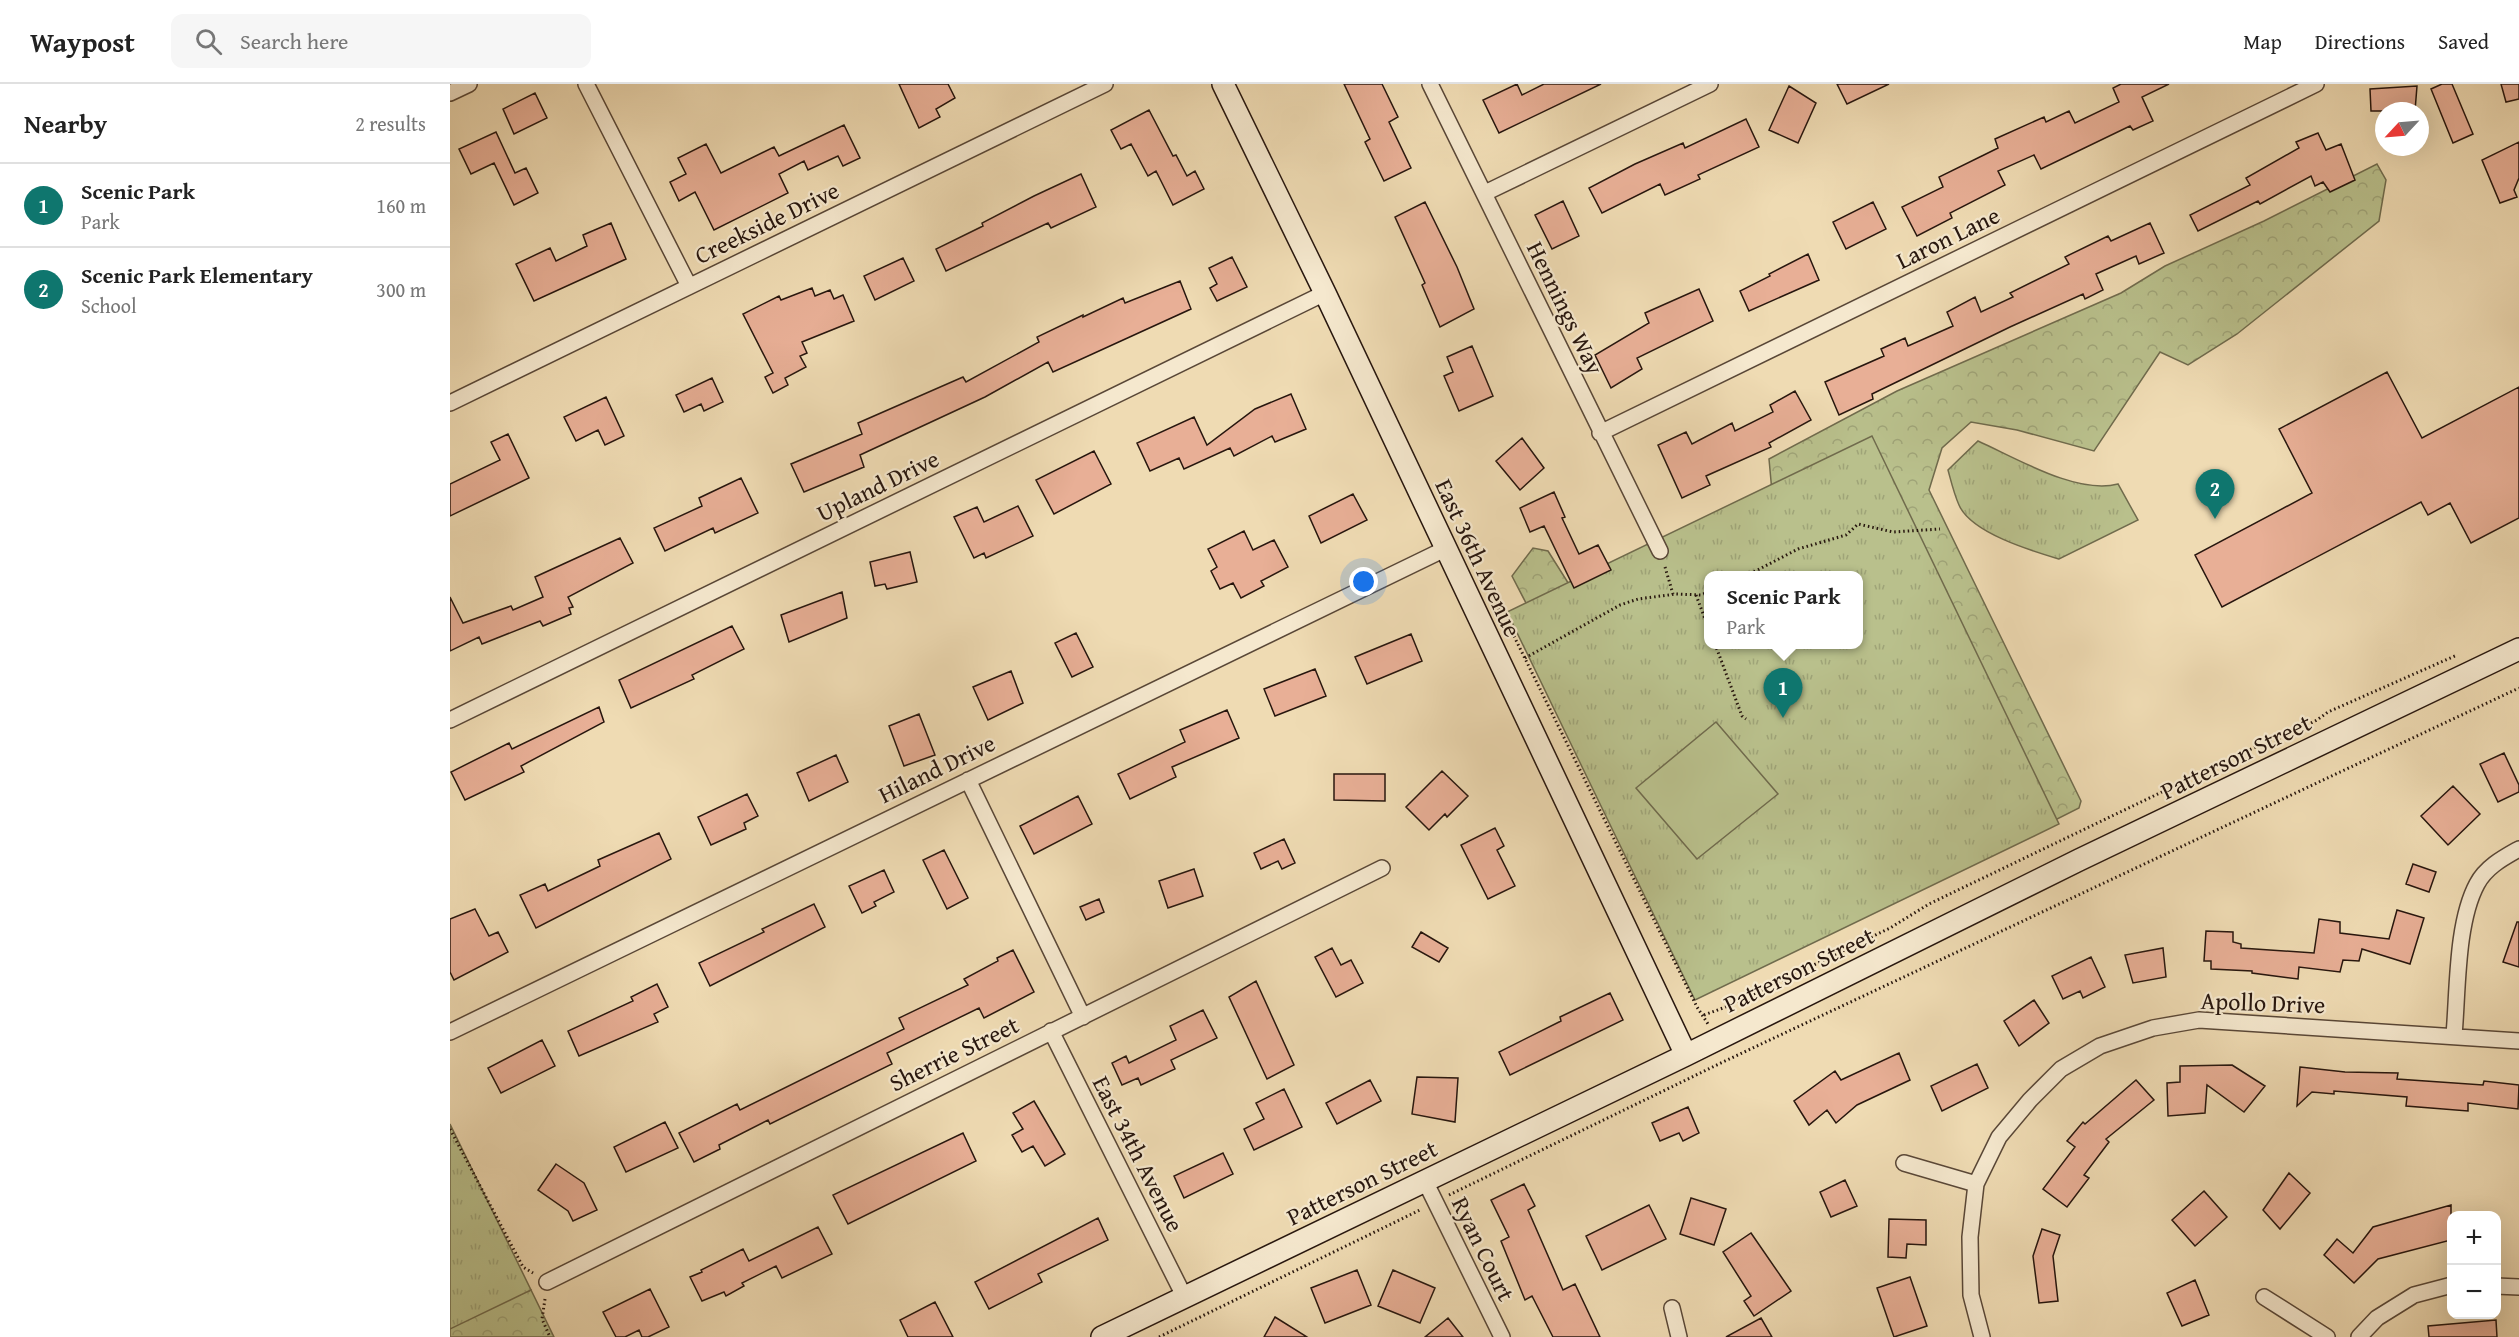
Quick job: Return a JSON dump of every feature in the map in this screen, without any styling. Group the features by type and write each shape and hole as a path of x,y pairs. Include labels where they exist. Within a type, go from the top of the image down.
{"street":[{"path":"450,93 469,84"},
{"path":"586,84 688,286"},
{"name":"Creekside Drive","path":"450,403 1105,84"},
{"name":"East 36th Avenue","path":"1223,84 1325,293 1686,1055"},
{"name":"Hennings Way","path":"1430,84 1659,551"},
{"path":"1485,193 1710,84"},
{"name":"Laron Lane","path":"1600,433 2316,84"},
{"name":"Upland Drive","path":"450,720 1325,293"},
{"name":"Hiland Drive","path":"450,1032 1445,549"},
{"name":"Patterson Street","path":"1102,1337 1686,1055 2079,860 2519,649"},
{"path":"968,780 1083,1017"},
{"path":"2454,1035 2464,922 2477,884 2493,864 2519,849"},
{"name":"Sherrie Street","path":"547,1282 1382,868"},
{"name":"Apollo Drive","path":"1982,1337 1971,1295 1970,1237 1976,1184 1999,1137 2030,1100 2061,1069 2100,1046 2153,1028 2199,1020 2519,1041"},
{"name":"East 34th Avenue","path":"1052,1031 1185,1298"},
{"path":"1904,1163 1976,1184"},
{"name":"Ryan Court","path":"1425,1181 1502,1337"},
{"path":"2359,1337 2377,1318 2414,1295 2447,1286"},
{"path":"2501,1286 2519,1287"},
{"path":"2264,1297 2327,1337"},
{"path":"1672,1308 1679,1337"}],"path":[{"path":"1756,571 1798,549 1846,535 1858,524 1893,532 1940,529"},
{"path":"1659,551 1673,594"},
{"path":"1525,658 1620,605 1638,599 1673,594 1704,593"},
{"path":"1696,595 1704,616"},
{"path":"1717,649 1742,716 1746,719"},
{"path":"1703,1016 1731,1005 1890,928 1929,904 2270,740 2275,741 2328,712 2466,652"},
{"path":"1725,1061 2519,688"},
{"path":"450,1129 523,1268 547,1282 542,1319 550,1337"}],"green space":[{"path":"2377,164 2386,180 2379,221 2237,334 2188,365 2160,352 2094,451 2017,430 1971,422 1942,448 1929,490 2081,801 2079,808 1952,872 1610,765 1512,576 1533,548 1548,551 1577,597 1773,503 1769,459 1897,391 2121,293 2165,266 2264,221"},
{"path":"1872,436 2059,824 1695,1000 1507,612"},
{"path":"1978,441 2066,480 2102,486 2118,484 2138,520 2059,559 2003,540 1976,524 1966,515 1957,501 1948,470"},
{"path":"1716,722 1778,794 1697,859 1636,788"},
{"path":"450,1124 531,1290 450,1329"},
{"path":"450,1149 519,1295 531,1290 554,1337 450,1337"}],"building":[{"path":"899,84 948,84 955,98 936,109 940,117 919,128"},
{"path":"1344,84 1382,84 1398,117 1389,122 1411,168 1384,181 1365,142 1370,139"},
{"path":"1517,84 1522,95 1544,84 1601,84 1499,133 1483,100"},
{"path":"1837,84 1889,84 1847,104"},
{"path":"2121,84 2169,84 2142,97 2153,121 2133,130 2130,126 2041,169 2034,155 1998,171 2005,185 1950,213 1952,218 1917,236 1902,207 1943,187 1939,177 1998,148 1995,139 2044,117 2046,122 2069,111 2075,123 2119,102 2113,88"},
{"path":"2442,84 2452,84 2473,134 2453,143 2431,89"},
{"path":"2501,84 2519,84 2519,99 2506,102"},
{"path":"1789,86 1816,103 1798,143 1769,130"},
{"path":"2417,86 2416,102 2375,102 2375,111 2371,111 2370,89"},
{"path":"535,93 547,118 514,134 503,109"},
{"path":"1149,110 1173,156 1176,155 1187,176 1195,171 1204,189 1173,205 1156,171 1148,176 1131,144 1121,149 1111,130"},
{"path":"1746,119 1759,147 1698,175 1700,179 1665,195 1660,184 1602,213 1589,188 1635,164 1683,143 1685,148"},
{"path":"844,125 860,158 843,166 838,156 808,170 804,161 779,174 788,193 714,230 695,192 679,201 670,182 686,174 678,158 706,144 721,173 774,147 779,156"},
{"path":"496,132 515,173 526,168 538,193 514,205 494,163 471,174 459,149"},
{"path":"2318,133 2326,150 2341,144 2355,180 2330,192 2323,182 2315,186 2311,176 2260,204 2258,201 2198,231 2190,215 2250,185 2246,178 2299,148 2296,142"},
{"path":"2519,142 2519,178 2514,190 2517,197 2500,203 2482,160"},
{"path":"1081,174 1096,207 1051,228 1048,223 946,271 936,249 983,226 982,223 1034,196"},
{"path":"1563,201 1579,236 1552,249 1535,215"},
{"path":"1425,202 1457,267 1474,309 1440,327 1422,285 1425,283 1395,217"},
{"path":"1873,202 1886,229 1846,249 1833,222"},
{"path":"611,223 626,259 534,301 516,264 550,248 556,261 587,246 583,235"},
{"path":"2150,223 2164,253 2139,264 2136,256 2096,274 2103,290 2085,299 2083,294 2010,327 1872,394 1873,399 1839,415 1825,382 1884,356 1881,349 1905,338 1908,346 1953,326 1947,312 1975,297 1981,312 2013,297 2010,293 2069,264 2065,257 2108,236 2111,241"},
{"path":"1808,254 1819,280 1749,311 1740,291"},
{"path":"1232,257 1247,287 1217,301 1210,288 1217,284 1209,268"},
{"path":"903,258 914,281 875,300 864,276"},
{"path":"1180,281 1191,309 1053,372 1048,362 985,397 860,455 864,467 804,492 791,464 862,434 858,423 963,377 966,382 1039,342 1037,337 1083,315 1083,317 1123,298 1125,303"},
{"path":"812,288 815,296 830,290 834,299 843,295 854,321 802,342 807,353 800,356 806,367 785,378 788,385 773,393 765,377 773,373 743,314 779,296 781,300"},
{"path":"1699,289 1713,321 1637,358 1642,369 1611,388 1595,355 1649,323 1645,313"},
{"path":"1472,346 1493,396 1459,411 1444,376 1453,372 1447,357"},
{"path":"2387,372 2422,438 2519,387 2519,518 2471,543 2450,503 2428,515 2421,502 2222,607 2195,555 2312,493 2279,429"},
{"path":"712,378 723,402 704,411 701,404 684,412 676,395"},
{"path":"1795,391 1811,420 1769,443 1771,447 1706,476 1710,485 1682,498 1658,445 1686,432 1692,444 1732,423 1735,431 1773,412 1770,405"},
{"path":"1291,394 1306,429 1275,442 1272,436 1234,456 1230,448 1184,469 1179,458 1150,471 1137,443 1194,417 1207,445 1255,409"},
{"path":"606,397 624,436 605,445 598,430 576,441 564,417"},
{"path":"508,434 529,478 450,516 450,484 500,460 491,442"},
{"path":"1522,438 1544,468 1520,490 1496,461"},
{"path":"1094,451 1111,484 1054,514 1036,480"},
{"path":"741,478 758,513 715,533 713,528 665,551 654,528 702,506 699,498"},
{"path":"1554,492 1565,517 1562,518 1579,554 1598,545 1611,570 1574,588 1544,526 1530,532 1520,508"},
{"path":"1353,494 1367,520 1321,543 1309,516"},
{"path":"1018,506 1033,536 986,558 984,553 974,558 954,517 977,507 984,522"},
{"path":"1244,531 1253,550 1274,540 1288,567 1261,581 1264,586 1241,598 1233,583 1220,589 1211,571 1217,567 1208,549"},
{"path":"620,538 633,563 568,597 573,607 569,608 571,614 543,626 540,621 482,644 479,637 450,651 450,597 463,623 511,606 513,610 543,597 535,577"},
{"path":"910,552 917,582 887,589 885,584 875,586 870,562"},
{"path":"842,592 847,618 789,642 781,615"},
{"path":"732,626 744,649 692,675 694,679 631,708 619,680"},
{"path":"1076,633 1093,667 1072,677 1055,643"},
{"path":"1411,634 1422,661 1367,684 1355,657"},
{"path":"1315,669 1326,696 1275,716 1264,689"},
{"path":"1011,671 1023,703 988,720 973,687"},
{"path":"599,707 604,722 521,766 524,772 465,800 451,772 509,743 512,749"},
{"path":"1227,710 1239,738 1172,767 1176,777 1130,799 1118,774 1185,742 1180,730"},
{"path":"919,714 935,755 904,766 889,726"},
{"path":"2504,753 2519,785 2519,792 2498,802 2480,764"},
{"path":"836,755 848,782 809,801 797,773"},
{"path":"1442,771 1468,796 1447,817 1445,814 1429,830 1406,807"},
{"path":"1334,774 1385,774 1385,801 1334,800"},
{"path":"2453,786 2480,814 2448,845 2421,816"},
{"path":"747,794 758,816 744,823 746,829 711,845 698,817"},
{"path":"1078,796 1092,824 1034,854 1020,826"},
{"path":"1495,828 1504,846 1497,850 1515,886 1488,899 1461,845"},
{"path":"659,833 671,859 536,928 520,895 545,884 548,891 600,866 598,860"},
{"path":"1284,839 1295,863 1282,869 1278,861 1261,869 1254,853"},
{"path":"944,850 968,898 947,909 923,860"},
{"path":"2413,864 2436,872 2429,892 2406,884"},
{"path":"1194,869 1203,896 1168,908 1159,881"},
{"path":"884,870 894,892 874,902 876,906 862,913 849,886"},
{"path":"1099,899 1104,912 1086,920 1080,907"},
{"path":"814,904 825,927 710,986 699,963 764,932 762,929"},
{"path":"475,909 489,936 498,932 508,952 454,980 450,972 450,919"},
{"path":"2397,910 2424,918 2410,964 2362,949 2359,961 2343,960 2340,972 2299,967 2298,979 2252,973 2252,971 2211,969 2211,961 2204,961 2206,931 2233,932 2233,942 2241,944 2241,948 2314,953 2319,919 2340,922 2340,933 2389,939"},
{"path":"2517,922 2519,922 2519,967 2503,962"},
{"path":"1421,932 1448,948 1439,962 1412,947"},
{"path":"1332,948 1341,965 1351,960 1363,983 1336,997 1315,957"},
{"path":"2163,948 2166,977 2133,983 2125,955"},
{"path":"1013,950 1034,992 984,1018 979,1008 887,1053 892,1064 770,1124 768,1120 719,1145 720,1149 694,1162 679,1133 737,1104 740,1110 904,1029 899,1018 968,985 964,979 998,961 997,958"},
{"path":"2091,957 2105,987 2083,998 2080,991 2063,999 2052,976"},
{"path":"1256,981 1294,1065 1267,1079 1229,997"},
{"path":"657,984 668,1007 654,1014 658,1022 579,1056 568,1031 633,1001 631,997"},
{"path":"1610,993 1623,1020 1510,1075 1499,1052 1561,1021 1560,1017"},
{"path":"2034,1000 2049,1023 2019,1046 2004,1021"},
{"path":"1203,1010 1217,1038 1171,1060 1175,1069 1141,1085 1138,1078 1122,1085 1112,1063 1126,1056 1129,1063 1176,1040 1170,1026"},
{"path":"542,1040 555,1066 501,1093 488,1068"},
{"path":"1899,1053 1910,1080 1857,1105 1836,1123 1827,1110 1809,1125 1794,1101 1835,1071 1841,1080"},
{"path":"1977,1064 1988,1088 1942,1111 1931,1086"},
{"path":"2232,1065 2265,1086 2244,1112 2207,1085 2205,1113 2168,1116 2167,1083 2180,1082 2180,1066"},
{"path":"2300,1067 2345,1072 2398,1073 2397,1079 2483,1085 2484,1081 2519,1085 2518,1109 2468,1103 2468,1111 2406,1106 2407,1097 2334,1091 2334,1094 2312,1092 2297,1106"},
{"path":"1417,1077 1458,1078 1455,1122 1412,1114"},
{"path":"1370,1080 1381,1101 1337,1124 1326,1103"},
{"path":"2136,1080 2154,1100 2106,1139 2109,1142 2084,1175 2089,1178 2067,1207 2043,1189 2075,1147 2067,1141 2083,1122 2085,1124"},
{"path":"1284,1089 1302,1127 1254,1150 1244,1129 1264,1119 1256,1103"},
{"path":"1034,1101 1065,1154 1045,1166 1033,1146 1022,1152 1012,1135 1023,1129 1013,1113"},
{"path":"1688,1107 1699,1133 1683,1141 1679,1133 1660,1141 1652,1123"},
{"path":"665,1122 678,1148 626,1172 614,1147"},
{"path":"963,1133 976,1161 848,1224 833,1195"},
{"path":"1223,1153 1233,1174 1184,1198 1174,1176"},
{"path":"556,1164 584,1183 597,1210 573,1221 568,1211 538,1190"},
{"path":"2289,1173 2310,1193 2280,1229 2263,1210"},
{"path":"1845,1180 1857,1206 1831,1217 1820,1192"},
{"path":"1524,1184 1535,1206 1528,1210 1563,1290 1575,1284 1600,1337 1553,1337 1532,1296 1525,1300 1501,1241 1509,1237 1491,1200"},
{"path":"2204,1191 2227,1217 2195,1246 2172,1220"},
{"path":"1691,1198 1726,1209 1714,1245 1680,1234"},
{"path":"1649,1205 1666,1239 1602,1270 1586,1236"},
{"path":"2451,1205 2451,1211 2447,1211 2447,1241 2378,1259 2354,1283 2324,1255 2337,1239 2353,1253 2373,1227"},
{"path":"1098,1218 1108,1240 1038,1274 1042,1282 989,1309 975,1282"},
{"path":"1889,1219 1926,1220 1926,1245 1907,1244 1906,1258 1888,1257"},
{"path":"818,1227 832,1254 782,1278 776,1266 742,1283 744,1286 726,1296 724,1292 702,1301 690,1277 743,1249 749,1261"},
{"path":"2042,1229 2060,1235 2053,1256 2058,1301 2039,1303 2033,1256"},
{"path":"1751,1233 1791,1291 1754,1316 1744,1301 1751,1296 1723,1252"},
{"path":"1357,1270 1371,1305 1325,1323 1311,1288"},
{"path":"1393,1270 1435,1288 1420,1323 1378,1306"},
{"path":"1910,1277 1927,1326 1894,1337 1877,1288"},
{"path":"2195,1280 2209,1315 2182,1326 2167,1293"},
{"path":"650,1289 669,1327 648,1337 642,1337 639,1330 625,1337 616,1337 603,1312"},
{"path":"935,1302 953,1337 908,1337 900,1320"},
{"path":"1275,1317 1307,1337 1264,1337"},
{"path":"1448,1318 1463,1337 1425,1337"},
{"path":"1761,1318 1772,1337 1726,1337"},
{"path":"2496,1320 2497,1337 2429,1337 2428,1326"}],"place":[{"name":"Scenic Park Elementary","path":"2215,519"},
{"name":"Scenic Park","path":"1783,718"}]}
